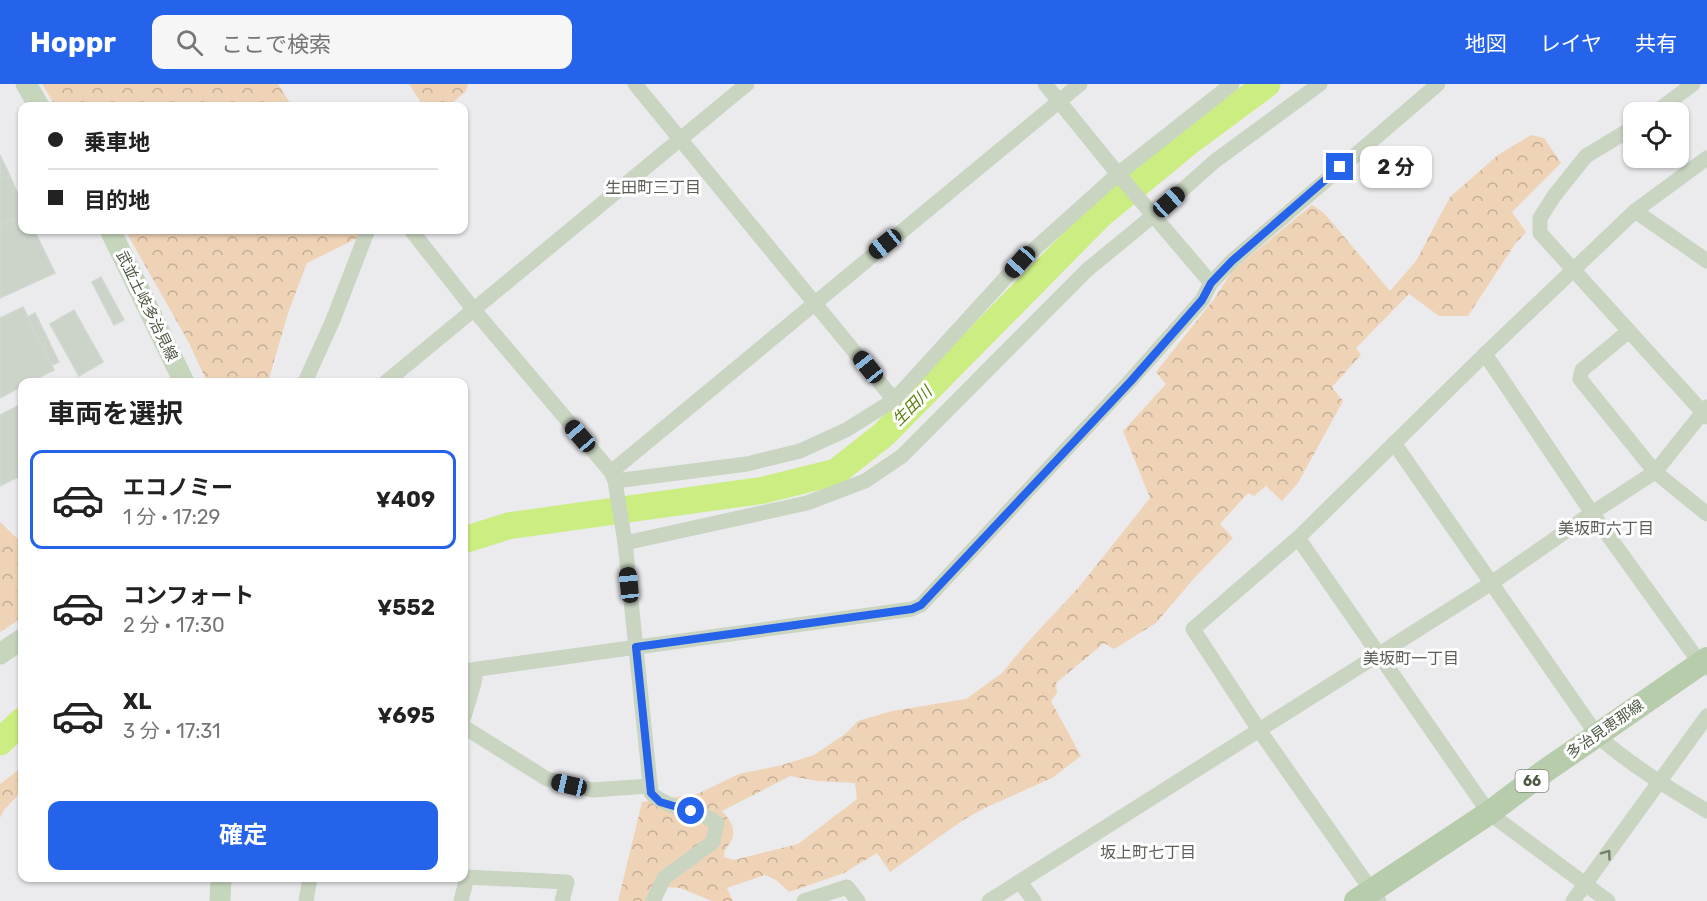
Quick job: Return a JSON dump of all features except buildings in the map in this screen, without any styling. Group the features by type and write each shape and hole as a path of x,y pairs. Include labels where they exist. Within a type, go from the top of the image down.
{"main road":[{"path":"26,84 37,102"},
{"name":"武並土岐多治見線","path":"112,234 182,378"},
{"path":"0,654 18,642"},
{"name":"多治見恵那線","path":"1369,897 1545,771 1705,664"},
{"path":"220,901 221,882"}],"street":[{"path":"635,84 894,400"},
{"path":"391,378 747,84"},
{"path":"1045,84 1211,283"},
{"path":"613,476 815,302 1080,84"},
{"path":"613,476 747,464 800,451 846,430 894,400 1020,262 1118,174 1232,84"},
{"path":"625,543 807,503 865,481 902,456 1087,270 1215,161 1320,84"},
{"path":"468,704 474,684 470,671 912,609 921,605 1131,381 1202,300 1211,283 1232,261 1438,84"},
{"path":"1669,102 1693,84"},
{"path":"989,901 1490,584 1592,513 1656,472 1706,412 1540,233 1540,218 1586,156 1623,134"},
{"path":"1369,897 1193,629 1298,538 1485,354 1635,211 1707,158"},
{"path":"1635,211 1707,261"},
{"path":"307,378 333,320 366,234"},
{"path":"414,234 474,310 613,476 625,543 651,793 660,802 706,815 717,823 713,842 664,878 653,901"},
{"path":"1629,331 1582,370 1580,379 1656,472 1707,514"},
{"path":"1485,354 1592,513 1705,664"},
{"path":"1394,443 1597,735 1606,744 1707,811"},
{"path":"1298,538 1489,813 1608,901"},
{"path":"1573,901 1707,716"},
{"path":"468,730 547,780 592,790 650,786"},
{"path":"468,877 567,882 562,901"},
{"path":"306,901 309,882"},
{"path":"461,901 466,882"},
{"path":"1020,882 1034,901"},
{"path":"804,901 847,887 858,901"}],"green space":[{"path":"40,84 278,84 289,102 53,102 43,85"},
{"path":"409,84 468,84 466,91 454,102 420,102"},
{"path":"1531,135 1544,138 1561,163 1512,212 1526,232 1515,244 1468,316 1439,316 1409,294 1356,348 1361,355 1332,387 1343,401 1298,483 1282,501 1266,486 1254,496 1248,493 1220,524 1233,538 1197,575 1156,623 1114,649 1104,643 1056,683 1057,693 1051,701 1081,756 1052,778 963,820 890,872 877,853 844,873 789,892 776,880 765,875 727,888 733,901 712,901 680,888 664,887 661,901 618,901 642,802 697,794 739,774 782,765 814,755 845,734 858,721 892,711 966,699 1002,673 1079,587 1150,498 1123,431 1166,384 1156,372 1214,299 1233,270 1312,205 1324,213 1390,291 1416,261 1450,197 1498,155","holes":["790,776 818,781 855,783 857,799 798,844 734,860 724,857 733,830 722,811"]},
{"path":"127,234 366,234 307,263 288,313 269,378 205,378 189,343"},
{"path":"0,522 18,539 18,621 0,632"},
{"path":"18,770 18,795 4,810 0,818 0,784"}],"waterway":[{"name":"生田川","path":"468,539 508,526 764,490 836,472 883,435 1101,214 1186,144 1267,84"},
{"name":"生田川","path":"0,742 18,725"}],"district":[{"name":"生田町三丁目","path":"653,187"},
{"name":"美坂町六丁目","path":"1606,528"},
{"name":"美坂町一丁目","path":"1411,658"},
{"name":"坂上町七丁目","path":"1148,852"}],"route":[{"path":"691,811 660,802 651,793 636,647 912,609 921,605 1131,381 1202,300 1211,283 1232,261 1340,167"}]}
